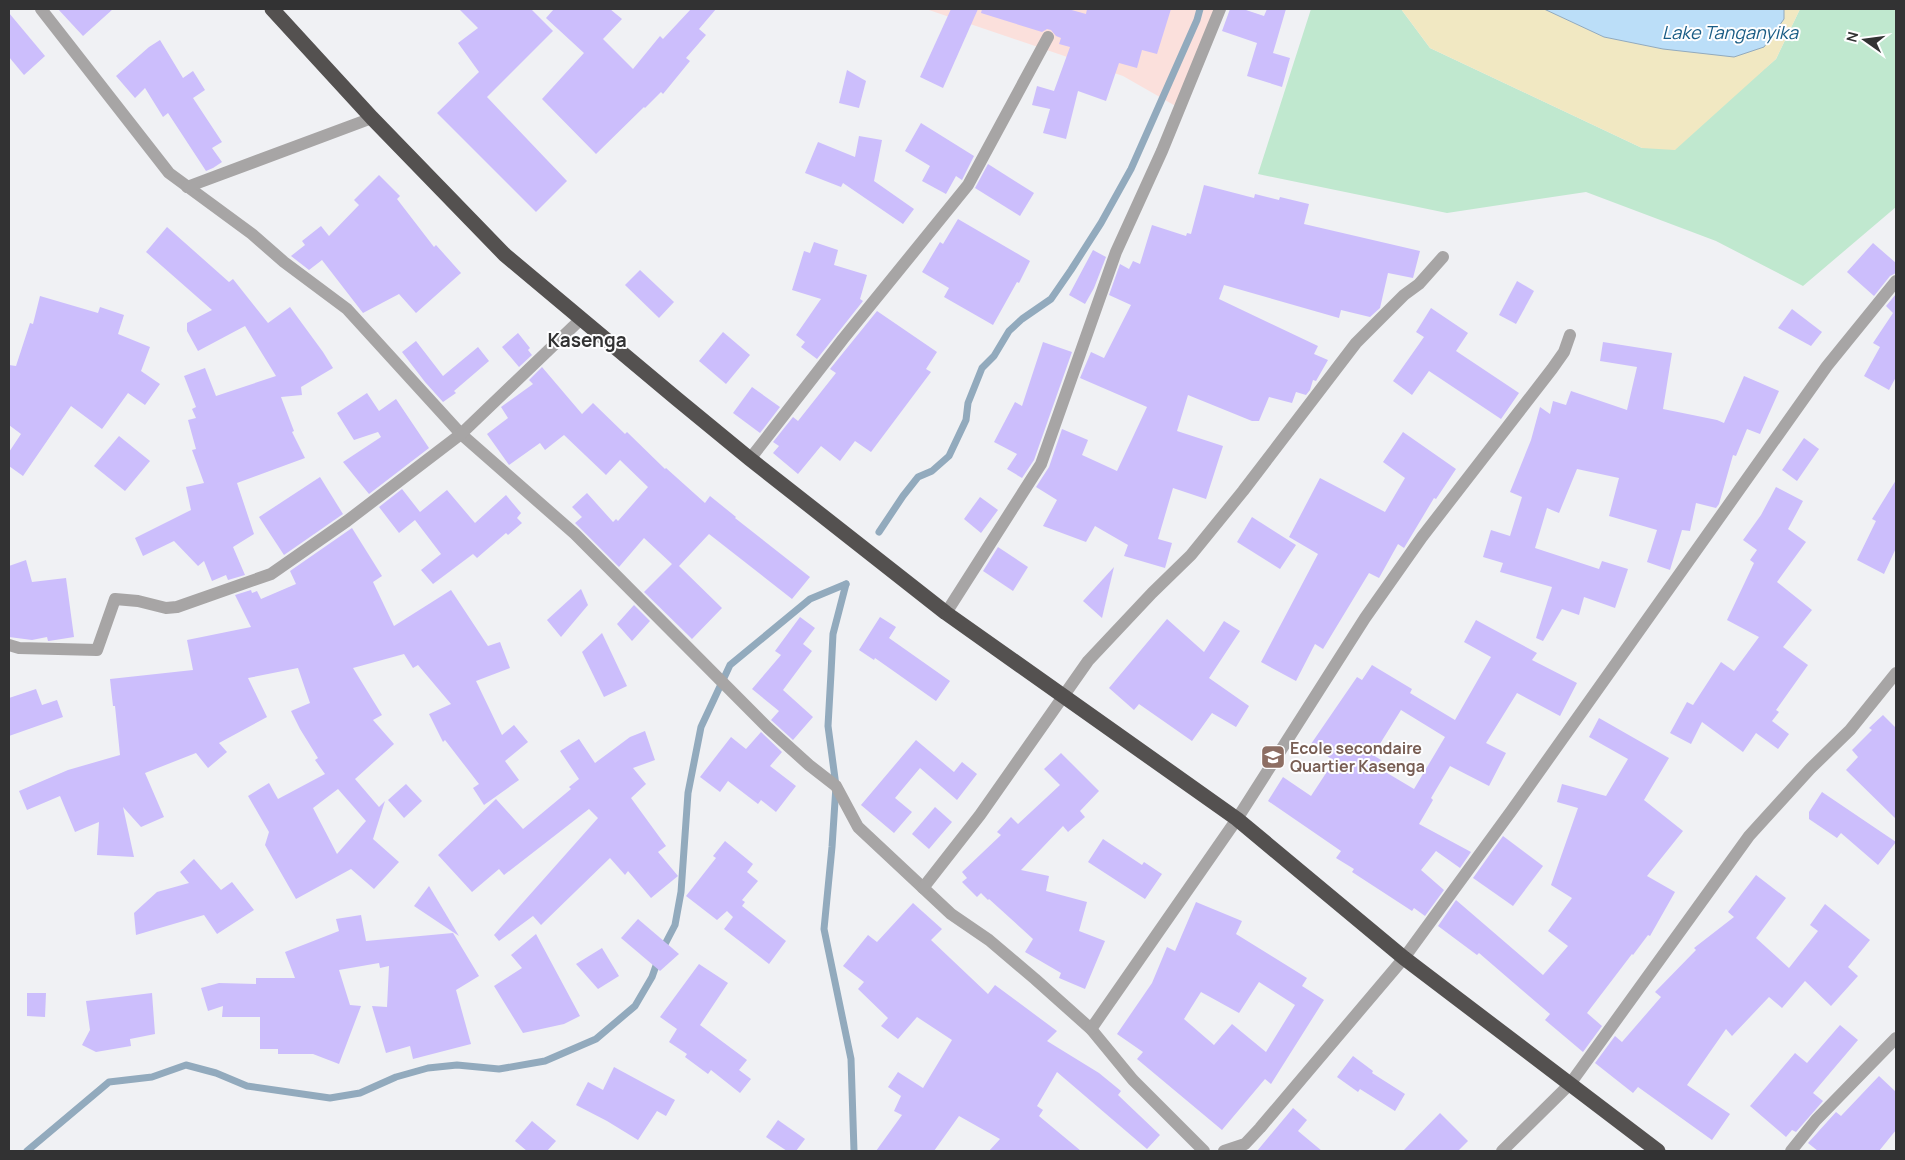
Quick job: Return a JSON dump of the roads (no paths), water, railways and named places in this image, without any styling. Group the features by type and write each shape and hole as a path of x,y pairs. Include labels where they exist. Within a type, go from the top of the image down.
{"highway":[{"path":"272,9 372,118 505,255 581,320 750,459 946,613 1237,819 1404,958 1658,1151"}],"street":[{"path":"41,9 169,173 252,234 284,262 347,310 462,434 575,534 768,728 836,786 858,827 950,914 989,940 1091,1029 1133,1080 1204,1151"},
{"path":"946,613 1041,464 1116,252 1162,151 1220,9"},
{"path":"750,459 843,339 968,185 1048,37"},
{"path":"187,187 372,118"},
{"path":"922,888 980,815 1088,661 1156,588 1191,555 1356,343 1404,295 1419,284 1443,256"},
{"path":"1224,1151 1245,1144 1404,958 1512,810 1827,366 1896,280"},
{"path":"9,645 19,648 97,650 115,599 138,601 166,608 177,607 271,574 347,521 462,434 581,320"},
{"path":"1091,1029 1237,819 1365,618 1422,537 1552,369 1564,352 1570,335"},
{"path":"1502,1151 1570,1084 1748,836 1810,768 1850,730 1896,673"},
{"path":"1791,1151 1816,1120 1896,1038"}],"water":[{"name":"Lake Tanganyika","path":"1544,9 1784,9 1784,19 1764,47 1734,57 1663,49 1604,37"}],"waterway":[{"path":"879,532 918,477 932,471 949,456 966,420 968,403 982,368 994,356 1009,331 1022,319 1051,299 1101,223 1131,169 1197,20 1200,9"},
{"path":"846,584 833,634 828,726 836,786 824,929 851,1059 854,1151"},
{"path":"662,950 675,925 681,892 688,793 701,727 730,665 810,599 846,584"},
{"path":"27,1151 109,1082 152,1077 186,1065 216,1073 247,1086 330,1098 360,1093 396,1077 428,1068 457,1065 499,1069 545,1061 596,1039 635,1006 652,977 658,960"}],"place":[{"name":"Ecole secondaire Quartier Kasenga","path":"1273,757"}],"district":[{"name":"Kasenga","path":"587,340"}]}
